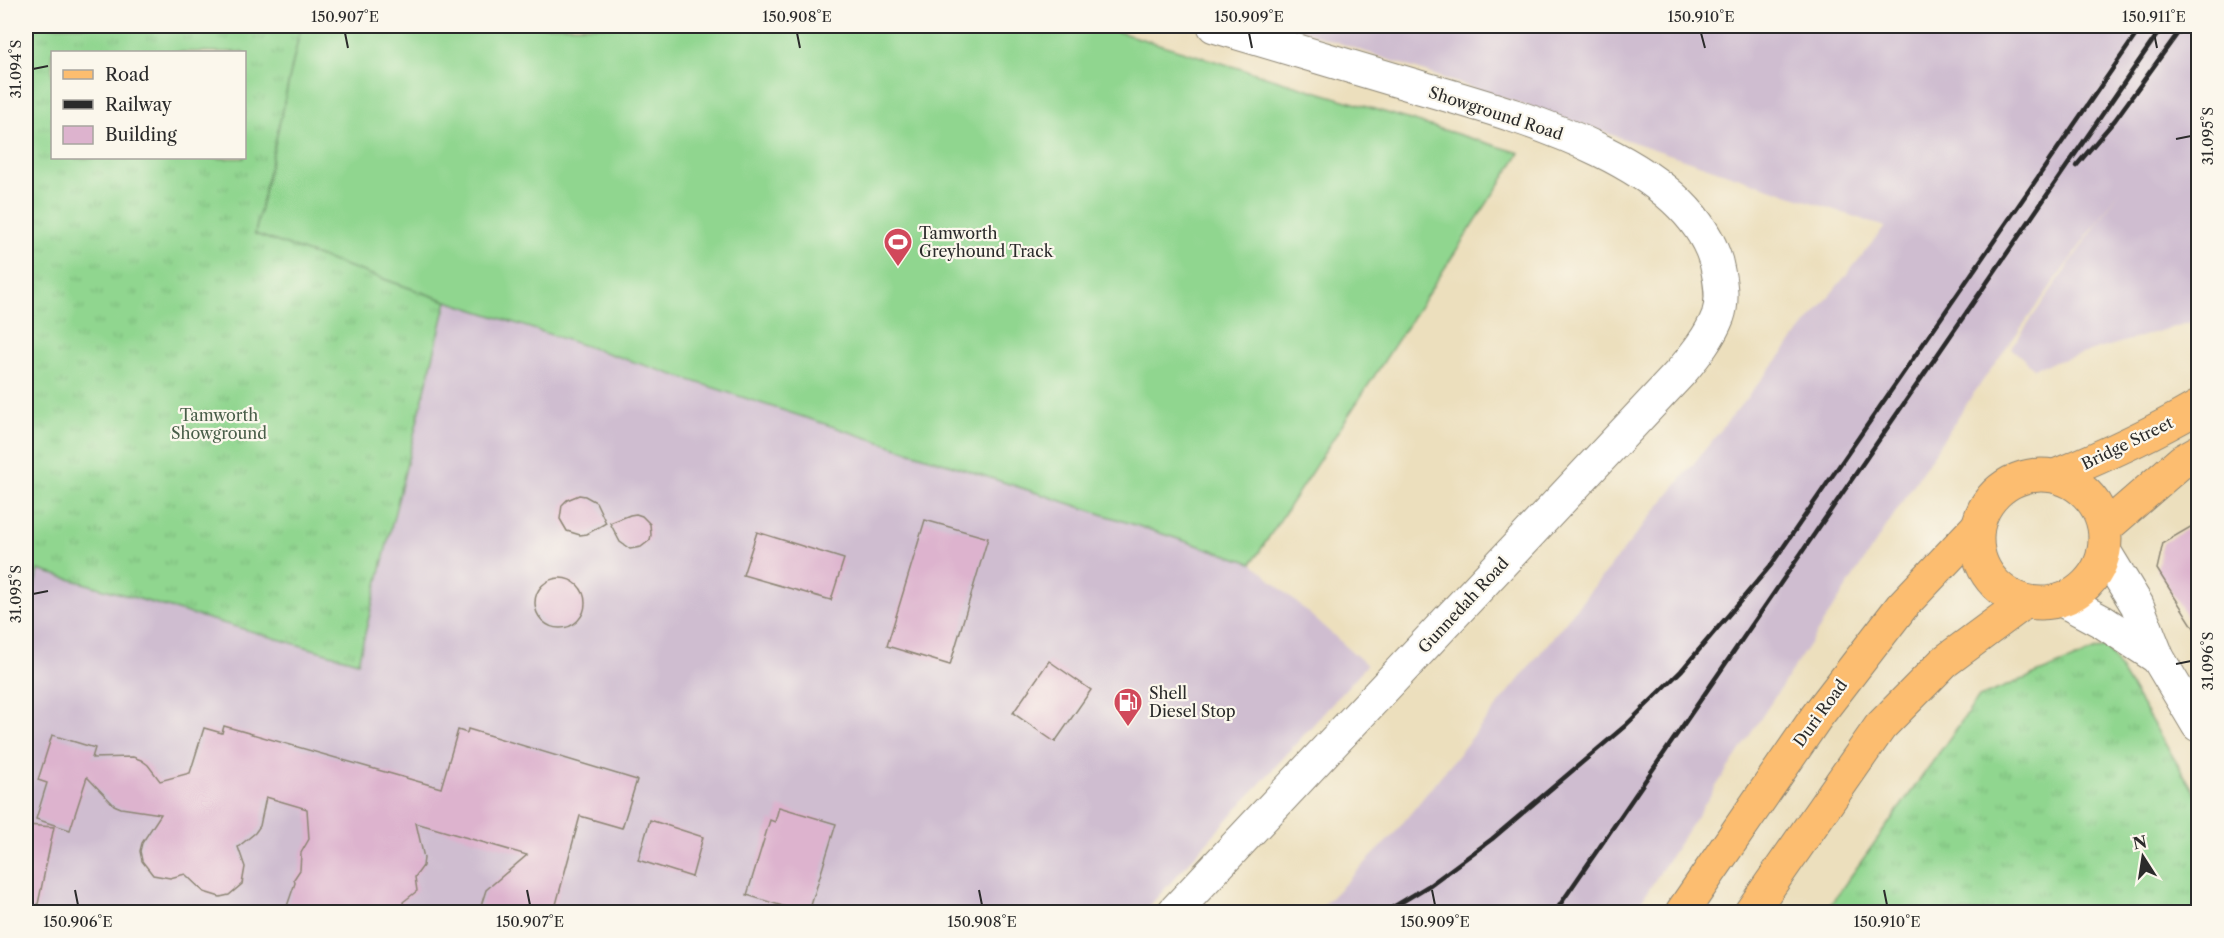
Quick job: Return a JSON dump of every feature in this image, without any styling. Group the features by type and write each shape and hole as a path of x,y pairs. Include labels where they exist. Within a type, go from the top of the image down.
{"main road":[{"name":"Bridge Street","path":"2055,476 2110,453 2199,407"},
{"path":"2104,539 2182,461 2199,452"},
{"path":"2034,475 2055,476 2072,483 2088,494 2098,510 2104,539 2099,567 2090,581 2077,593 2062,600 2043,604 2025,602 2007,595 1992,582 1981,566 1976,548 1976,528 1983,509 1996,492 2014,481 2034,475"},
{"name":"Duri Road","path":"1682,912 1817,716 1902,606 1976,528"},
{"path":"1751,912 1880,727 1944,662 2025,602"}],"street":[{"name":"Showground Road","path":"1214,26 1508,114 1610,155 1645,176 1676,201 1698,226 1713,252 1721,281"},
{"name":"Gunnedah Road","path":"1174,912 1681,372 1703,345 1719,314 1721,281"},
{"path":"2104,539 2137,605 2158,658 2199,725"},
{"path":"2062,600 2103,622 2158,658"}],"shaded area":[{"path":"1289,26 2198,26 2198,320 2034,368 2011,348 2122,188 1971,397 1634,912 1317,912 1393,835 1885,227"},
{"path":"447,301 1252,563 1367,665 1144,912 26,912 26,620 38,570 358,662"}],"green space":[{"name":"Tamworth Showground","path":"26,26 301,26 255,234 447,301 358,662 38,570 26,620"},
{"name":"Tamworth Greyhound Track","path":"301,26 1099,26 1520,153 1252,563 447,301 255,234"},
{"path":"2106,646 2198,798 2198,912 1825,912 1979,697"}],"building":[{"path":"579,495 596,502 606,523 587,534 580,535 567,531 560,519 562,505"},
{"path":"636,514 642,516 650,524 651,535 650,540 641,547 630,549 620,542 610,523"},
{"path":"925,520 988,538 950,665 887,646"},
{"path":"2199,522 2199,636 2157,569 2163,543"},
{"path":"757,532 844,559 831,600 743,575"},
{"path":"565,578 578,585 584,593 584,613 578,621 570,627 555,628 542,621 536,613 535,598 542,585 550,579"},
{"path":"1049,661 1091,690 1055,742 1013,713"},
{"path":"224,726 441,788 458,730 467,733 468,729 637,780 622,828 580,816 554,912 479,912 486,890 527,855 416,823 424,858 423,866 415,877 417,891 403,902 405,912 285,912 295,883 294,879 300,870 301,853 309,839 307,809 266,797 260,826 238,847 245,867 242,884 229,895 220,897 204,892 185,874 170,878 153,875 142,861 140,851 142,843 161,814 114,805 87,777 70,830 36,819 47,783 38,780 52,735 95,748 92,758 133,757 141,760 148,765 160,781 190,773 204,728 222,733"},
{"path":"779,807 836,824 809,912 802,912 747,895 770,820 775,822"},
{"path":"650,820 703,837 692,877 638,860"},
{"path":"26,825 54,827 37,909 26,908"}],"railway":[{"path":"1385,912 1430,885 1492,839 1625,726 1681,671 1771,565 2142,26"},
{"path":"1555,912 2163,26"},
{"path":"2076,166 2115,120 2183,26"}],"place":[{"name":"Tamworth Greyhound Track","path":"898,268"},
{"name":"Shell Diesel Stop","path":"1128,728"}]}
